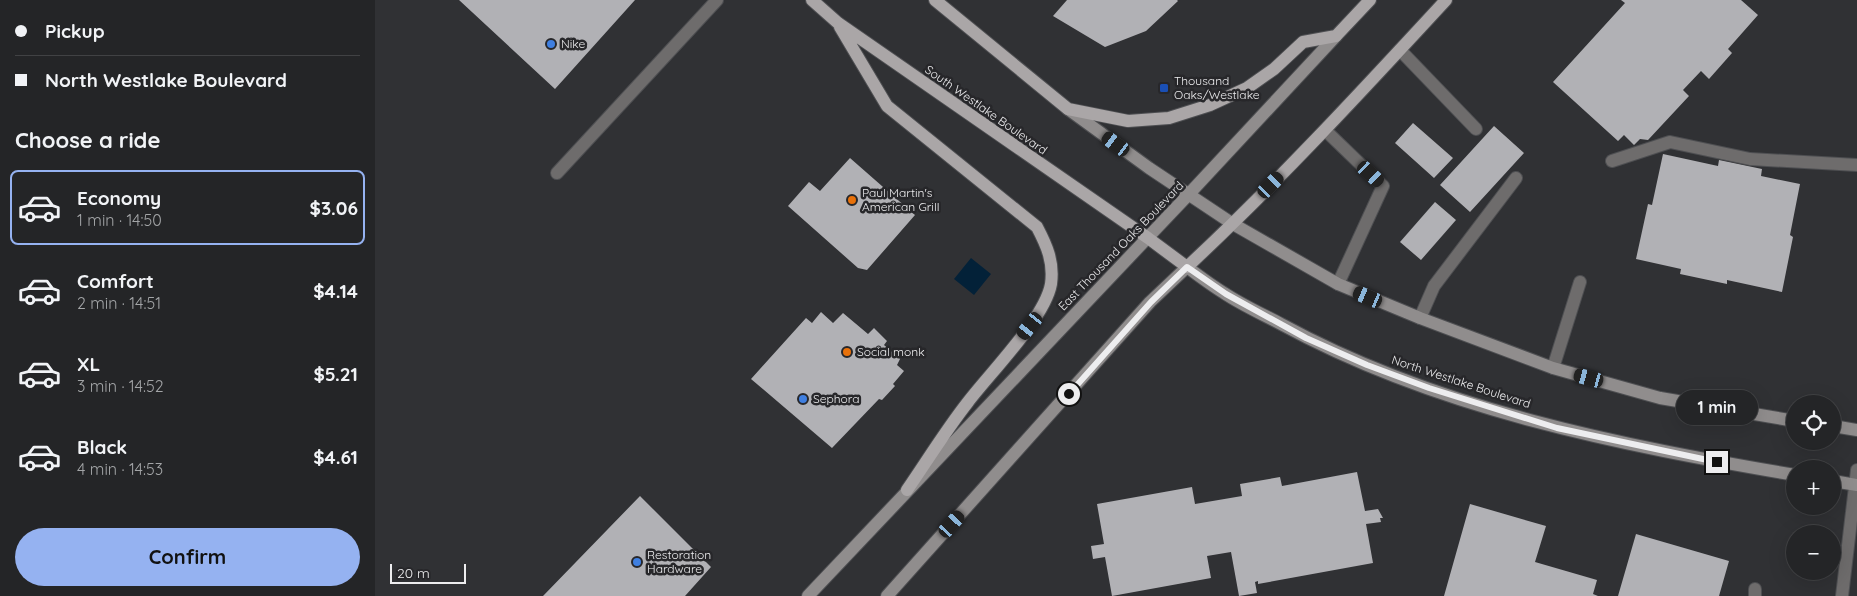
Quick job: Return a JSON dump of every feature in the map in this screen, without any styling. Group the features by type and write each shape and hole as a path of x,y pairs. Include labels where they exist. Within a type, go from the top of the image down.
{"main road":[{"name":"South Westlake Boulevard","path":"812,0 838,23 1149,238"},
{"path":"935,0 1068,109 1189,195 1233,224 1338,284 1420,318 1553,368 1660,398 1786,419"},
{"name":"East Thousand Oaks Boulevard","path":"808,596 1149,238 1370,0"},
{"path":"887,596 1151,302 1233,224 1325,130 1446,0"},
{"path":"838,23 887,106 1037,226 1050,255 1052,266 1051,286 1044,305 1030,326 967,402 907,490"},
{"path":"1068,109 1128,121 1169,118 1210,105 1247,88 1274,69 1303,42 1337,36"},
{"name":"North Westlake Boulevard","path":"1149,238 1226,294 1306,338 1367,365 1429,388 1557,428 1717,462 1786,474"},
{"path":"1841,427 1857,430"},
{"path":"1841,482 1856,485"}],"street":[{"path":"557,173 717,0"},
{"path":"1400,50 1476,129"},
{"path":"1325,130 1383,186 1338,284"},
{"path":"1612,161 1670,142 1749,160 1857,166"},
{"path":"1420,318 1434,286 1516,178"},
{"path":"1553,368 1580,282"},
{"path":"1842,596 1857,470"}],"water":[{"path":"971,258 991,274 974,295 954,279"}],"building":[{"name":"Nike","path":"459,0 635,0 555,89"},
{"path":"1067,0 1178,1 1146,31 1105,47 1053,16"},
{"path":"1621,0 1741,0 1758,15 1728,49 1732,53 1709,79 1701,71 1683,90 1689,96 1648,140 1640,139 1634,145 1624,135 1618,141 1553,82 1625,3"},
{"path":"1413,123 1453,158 1434,178 1395,143"},
{"path":"1494,126 1524,153 1470,212 1440,185"},
{"path":"1663,154 1718,166 1719,160 1762,169 1761,176 1800,184 1790,235 1793,237 1782,292 1727,280 1727,284 1680,274 1681,269 1636,259 1648,204 1652,205"},
{"path":"850,158 915,215 867,270 858,268 788,206 809,182 820,191"},
{"path":"1435,202 1456,220 1421,260 1400,242"},
{"path":"821,312 833,323 843,313 868,334 874,328 887,341 884,345 900,359 897,365 904,371 893,384 895,386 882,400 879,399 832,448 751,379 806,318 812,323"},
{"path":"1357,472 1365,511 1378,509 1383,518 1380,518 1381,522 1366,524 1373,563 1258,584 1258,581 1255,582 1257,593 1239,596 1231,552 1207,556 1211,578 1112,596 1105,557 1093,559 1091,546 1104,544 1097,504 1192,487 1195,504 1242,496 1240,484 1280,477 1282,486"},
{"path":"640,496 711,567 685,596 543,596"},
{"path":"1470,504 1546,526 1535,562 1597,580 1593,594 1598,596 1444,596"},
{"path":"1636,534 1729,561 1719,596 1618,596"}],"place":[{"name":"Nike","path":"551,44"},
{"name":"Thousand Oaks/Westlake","path":"1164,88"},
{"name":"Paul Martin's American Grill","path":"852,200"},
{"name":"Social monk","path":"847,352"},
{"name":"Sephora","path":"803,399"},
{"name":"Restoration Hardware","path":"637,562"}],"route":[{"path":"1069,394 1151,302 1187,267 1226,294 1306,338 1367,365 1429,388 1557,428 1717,462"}]}
